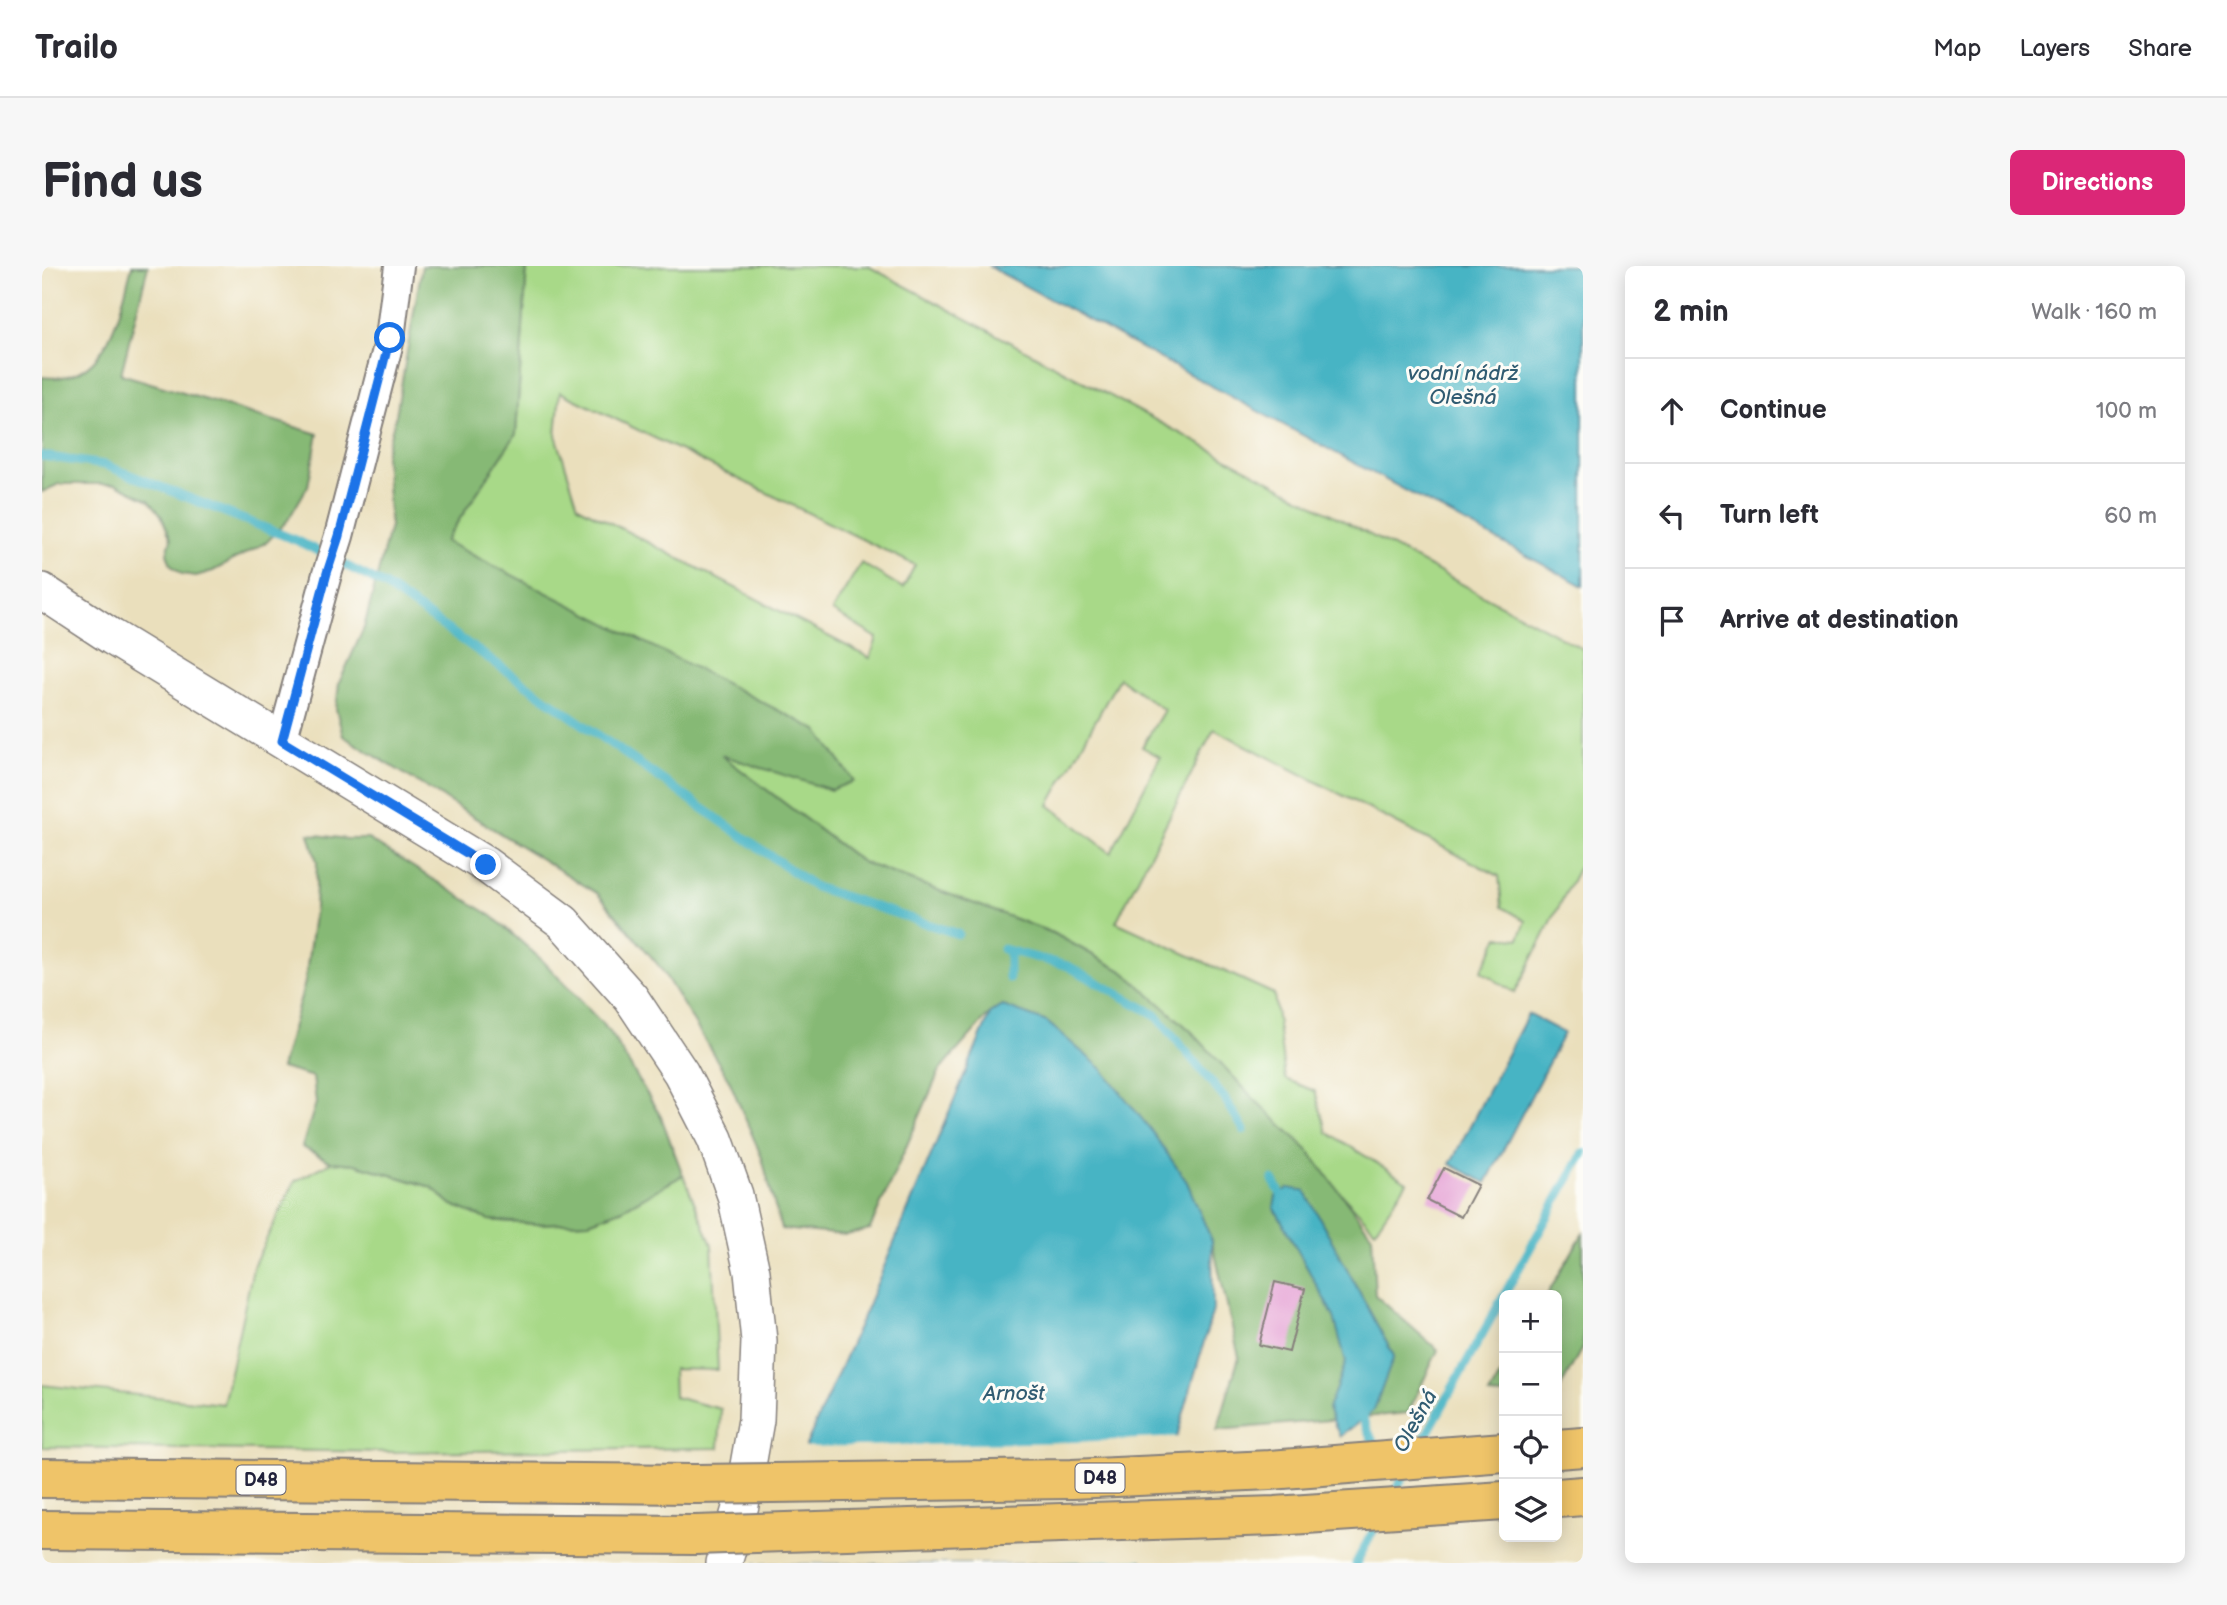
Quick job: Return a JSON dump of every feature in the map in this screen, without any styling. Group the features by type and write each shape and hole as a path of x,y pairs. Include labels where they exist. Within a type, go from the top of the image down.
{"highway":[{"path":"1562,1449 1583,1447"},
{"name":"D48","path":"42,1478 695,1484 1072,1479 1270,1470 1499,1452"},
{"path":"1562,1498 1583,1496"},
{"path":"42,1530 695,1535 1275,1516 1499,1501"}],"street":[{"path":"282,741 390,338 399,266"},
{"path":"42,591 486,865 563,922 631,998 681,1073 715,1139 735,1195 752,1272 759,1341 756,1420 741,1505 724,1563"}],"green space":[{"path":"132,266 148,266 121,374 318,434 308,486 288,520 267,542 213,571 196,576 182,574 171,565 167,553 171,539 161,515 149,500 116,484 59,484 42,492 42,377 64,377 82,370 96,358 115,324"},
{"path":"422,266 527,266 516,434 445,541 817,730 854,781 831,790 721,755 862,862 1053,933 1124,972 1192,1032 1254,1099 1308,1150 1372,1235 1375,1295 1438,1350 1408,1413 1217,1430 1239,1357 1212,1241 1003,1006 991,1012 940,1070 870,1229 847,1235 781,1229 762,1158 729,1080 660,967 598,894 343,736 336,709 339,683 364,628 390,526 385,455 396,415"},
{"path":"527,266 868,266 1583,649 1583,859 1515,993 1481,971 1499,937 1519,939 1526,921 1502,907 1499,876 1214,729 1116,922 1274,994 1285,1079 1315,1091 1327,1132 1407,1182 1375,1230 1192,1033 1124,972 1053,933 862,862 718,753 831,790 445,541 516,434","holes":["560,392 915,565 903,588 861,563 832,611 877,638 870,658 578,506 556,435","1119,678 1164,710 1142,747 1160,757 1111,853 1049,805"]},
{"path":"309,834 368,839 492,916 543,961 610,1032 661,1117 683,1175 623,1209 589,1222 535,1224 489,1220 452,1205 431,1187 355,1164 331,1162 302,1147 316,1103 313,1077 281,1068 305,982 315,907 317,862"},
{"path":"331,1162 355,1164 431,1187 452,1205 489,1220 535,1224 589,1222 623,1209 683,1175 712,1245 718,1370 673,1369 674,1397 721,1409 719,1448 395,1452 42,1447 42,1385 223,1404 254,1264 295,1181"},
{"path":"1583,1233 1583,1346 1562,1385 1562,1290 1550,1290"},
{"path":"1499,1378 1499,1396 1489,1395"}],"water":[{"name":"vodní nádrž Olešná","path":"988,266 1583,266 1583,586"},
{"name":"Arnošt","path":"1003,1006 1047,1022 1102,1069 1150,1129 1187,1182 1212,1241 1213,1310 1141,1563 754,1563 868,1305 991,1012"},
{"path":"1528,1014 1564,1033 1486,1183 1450,1164"},
{"path":"1289,1188 1305,1191 1394,1356 1374,1410 1340,1437 1328,1409 1346,1362 1334,1317 1274,1207 1276,1196"}],"pier":[{"path":"1181,1437 1146,1559 1028,1563 751,1563 801,1447 1074,1442"}],"building":[{"path":"1444,1168 1478,1185 1461,1217 1427,1200"},
{"path":"1275,1282 1305,1289 1289,1352 1259,1345"}],"waterway":[{"path":"42,456 105,465 298,541 384,585 815,887 958,934"},
{"path":"1003,949 1068,966 1156,1015 1225,1099 1244,1130"},
{"path":"1009,951 1009,978"},
{"name":"Olešná","path":"1419,1448 1583,1153"},
{"path":"1273,1180 1286,1203"},
{"path":"1365,1409 1363,1419 1377,1451"},
{"name":"Olešná","path":"1392,1497 1407,1469"},
{"name":"Olešná","path":"1356,1563 1380,1518"}],"route":[{"path":"390,338 282,741 486,865"}]}
